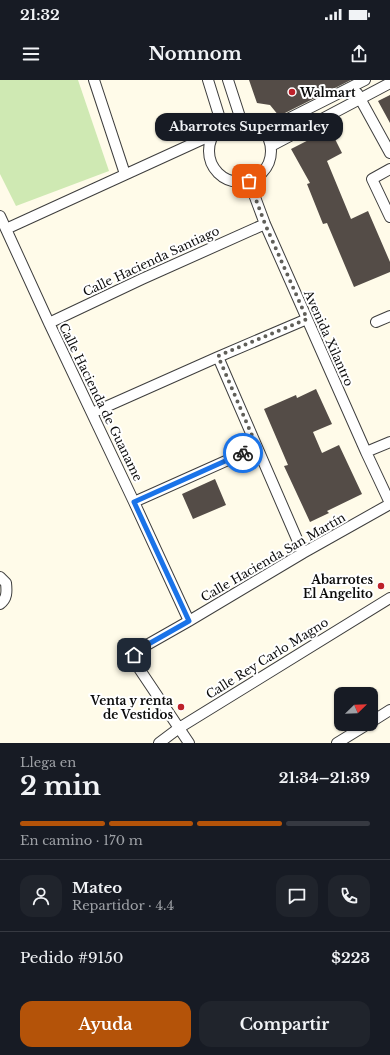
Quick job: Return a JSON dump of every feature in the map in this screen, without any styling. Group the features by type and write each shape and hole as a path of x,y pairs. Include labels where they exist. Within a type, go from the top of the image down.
{"street":[{"path":"94,80 125,174"},
{"path":"208,80 222,125"},
{"path":"228,80 241,120"},
{"path":"264,131 365,80"},
{"path":"271,146 390,82"},
{"path":"353,86 390,153"},
{"path":"241,120 250,121 258,125 264,131 271,146 271,157 266,168 259,176 249,181 237,182 225,178 215,170 210,158 209,146 214,134 222,125 231,121 241,120"},
{"path":"6,229 214,134"},
{"path":"390,169 372,179 390,217"},
{"name":"Avenida Xilantro","path":"249,181 265,224 390,504"},
{"name":"Calle Hacienda de Guaname","path":"0,216 189,621"},
{"name":"Calle Hacienda Santiago","path":"49,323 142,278 265,224"},
{"path":"376,322 390,316"},
{"path":"92,413 218,356 307,319"},
{"path":"218,356 303,553"},
{"path":"366,452 390,442"},
{"path":"134,502 257,447"},
{"name":"Calle Hacienda San Martín","path":"179,728 134,661 134,655 138,650 303,553 390,504"},
{"path":"0,577 6,583 7,594 0,604"},
{"name":"Calle Rey Carlo Magno","path":"159,743 179,728 390,598"},
{"path":"378,718 390,710"},
{"path":"179,728 190,743"},
{"path":"337,743 357,731"}],"green space":[{"path":"0,80 78,80 109,171 16,206 0,174"}],"building":[{"name":"Walmart","path":"249,80 351,80 279,116 270,105 257,103"},
{"path":"390,95 390,123 378,101"},
{"path":"330,129 342,153 327,161 351,219 368,211 390,262 390,272 354,287 327,223 323,224 307,184 310,183 291,149"},
{"path":"316,389 332,424 313,432 322,453 339,445 362,494 327,511 329,513 310,522 284,466 288,465 264,409 296,395 297,398"},
{"path":"215,479 226,505 193,519 182,494"}],"way so far":[{"path":"243,453 257,447 218,356 307,319 265,224 249,181"}],"place":[{"name":"Walmart","path":"292,92"},
{"name":"Abarrotes Supermarley","path":"249,181"},
{"name":"Abarrotes El Angelito","path":"381,586"},
{"name":"Venta y renta de Vestidos","path":"181,707"}],"route":[{"path":"134,655 138,650 189,621 134,502 243,453"}]}
